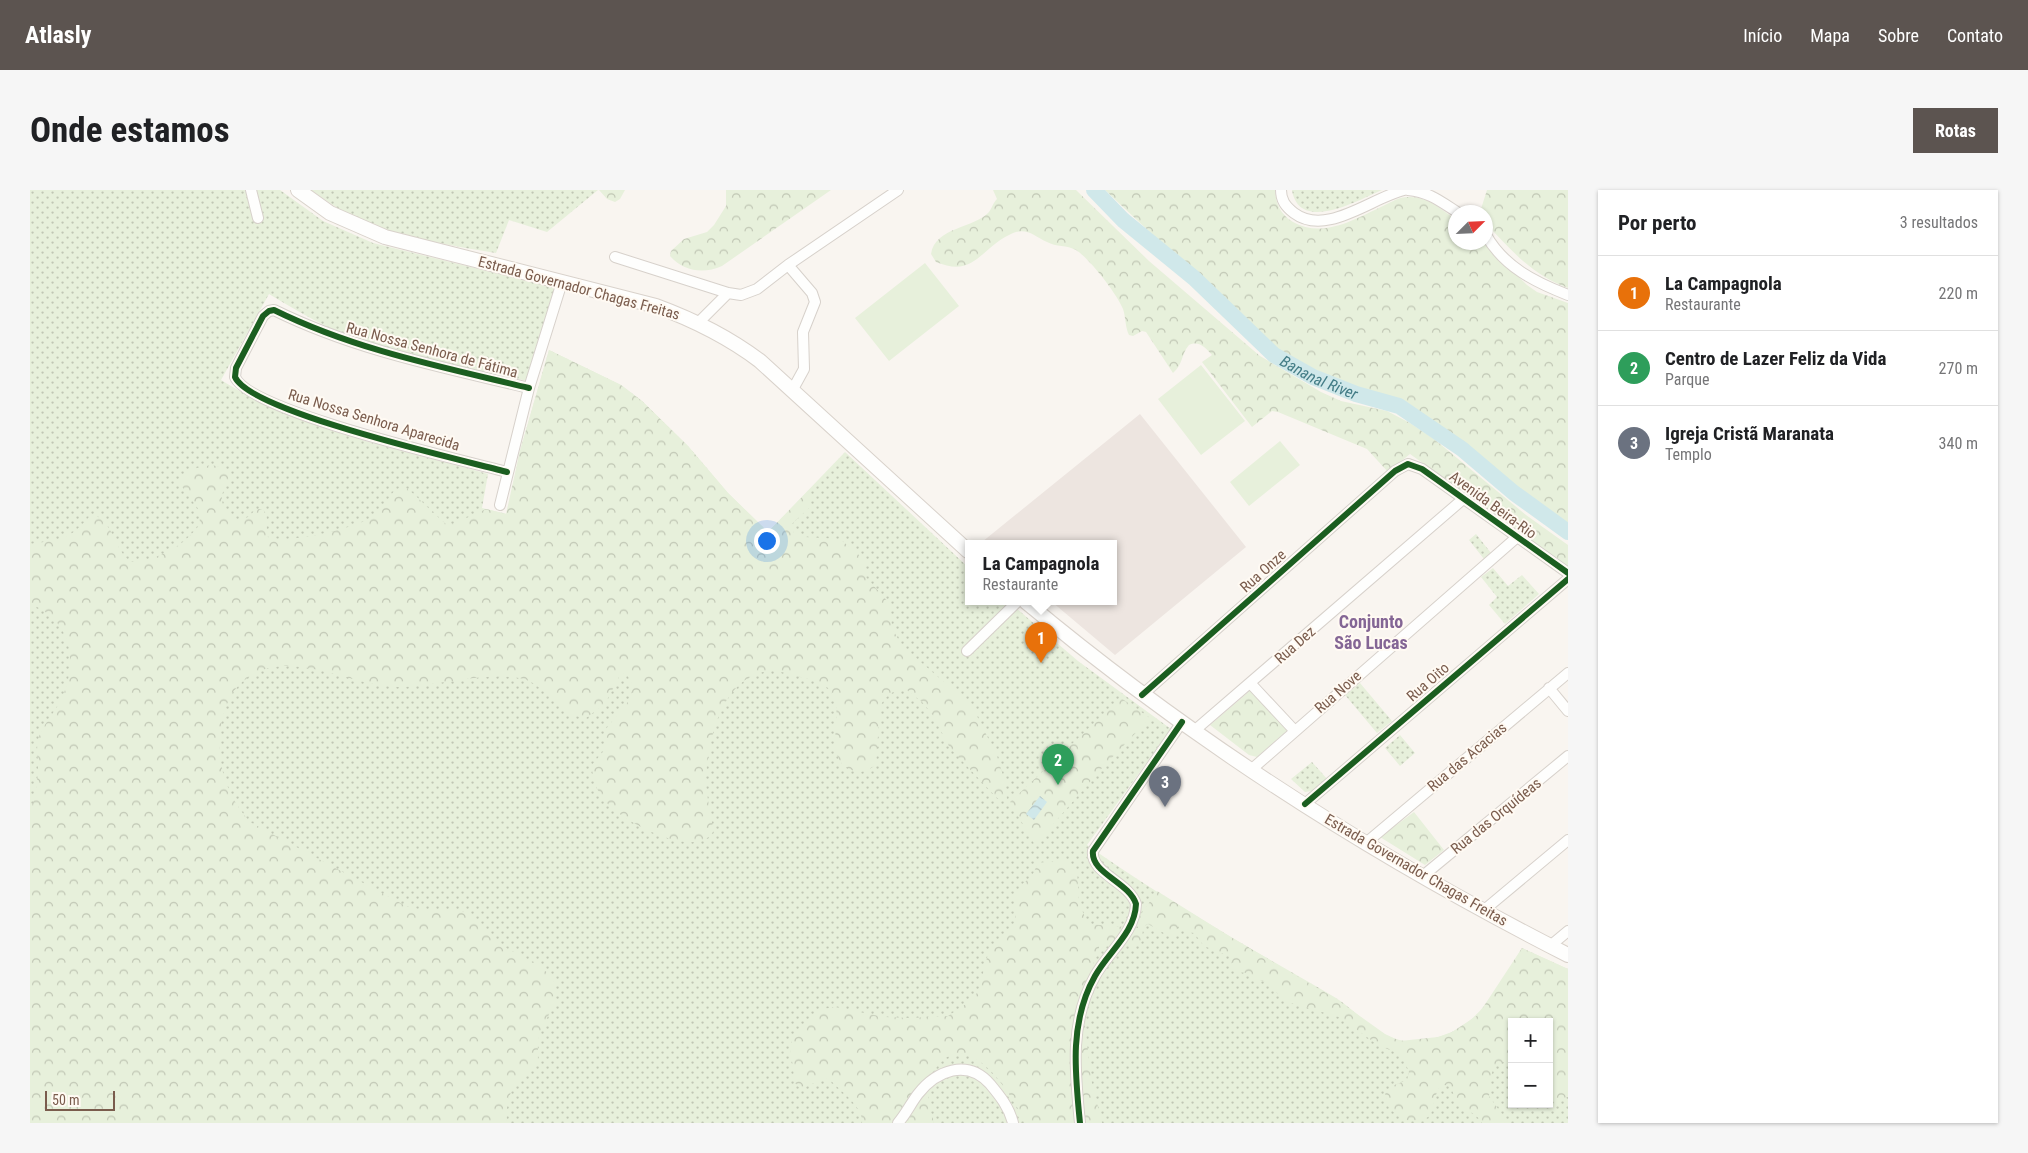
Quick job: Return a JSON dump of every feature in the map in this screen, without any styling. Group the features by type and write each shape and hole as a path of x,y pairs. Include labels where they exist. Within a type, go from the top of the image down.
{"main road":[{"name":"Estrada Governador Chagas Freitas","path":"298,190 330,213 364,230 656,306 699,322 740,346 793,389 965,548"},
{"name":"Estrada Governador Chagas Freitas","path":"1030,605 1142,695 1305,804 1483,911 1568,955"}],"street":[{"path":"251,190 258,218"},
{"path":"616,257 728,294 741,295 757,289 788,265 898,190"},
{"path":"1281,190 1283,202 1288,208 1304,219 1313,220 1328,220 1345,216 1374,200 1404,190"},
{"path":"1408,190 1431,195 1448,207"},
{"path":"1493,245 1502,257 1526,277 1568,295"},
{"path":"788,265 812,293 815,302 803,332 804,369 793,389"},
{"path":"500,505 529,388 562,282"},
{"path":"699,322 728,294"},
{"name":"Rua Nossa Senhora Aparecida","path":"274,310 269,310 263,316 236,368 235,377 238,383 277,404 310,418 507,472"},
{"name":"Rua Nossa Senhora de Fátima","path":"274,310 304,325 359,345 529,388"},
{"name":"Avenida Beira-Rio","path":"1401,467 1408,464 1422,469 1462,500 1568,573"},
{"name":"Rua Onze","path":"1142,695 1401,467"},
{"name":"Rua Dez","path":"1194,731 1251,684 1462,500"},
{"name":"Rua Nove","path":"1252,769 1294,730 1516,538"},
{"name":"Rua Oito","path":"1305,804 1568,579"},
{"path":"967,650 1014,605"},
{"name":"Rua das Acacias","path":"1367,842 1568,673"},
{"path":"1251,684 1294,730"},
{"path":"1549,688 1568,711"},
{"path":"1080,1123 1075,1046 1081,1011 1095,974 1132,923 1136,904 1128,889 1098,868 1094,861 1093,851 1182,722"},
{"name":"Rua das Orquídeas","path":"1424,875 1568,756"},
{"path":"1483,911 1568,840"},
{"path":"1550,946 1568,931"},
{"path":"898,1123 918,1094 930,1082 947,1072 962,1069 980,1074 988,1081 1008,1107 1013,1123"}],"shaded area":[{"path":"1140,414 1246,547 1115,655 1056,605 1117,605 1117,540 984,540"}],"green space":[{"path":"30,190 280,190 323,221 373,243 556,288 527,381 378,346 330,328 269,294 221,380 253,398 318,426 385,447 488,474 482,508 507,514 520,451 549,350 621,385 642,401 688,446 728,493 768,532 845,452 965,564 965,605 1013,605 1078,661 1171,729 1087,845 1194,915 1336,998 1380,1032 1400,1040 1432,1039 1450,1033 1466,1024 1491,998 1522,948 1568,969 1568,1123 30,1123"},
{"path":"311,190 598,190 547,232 509,220 496,253 403,235 367,223 345,212"},
{"path":"599,190 625,190 620,199 615,202 607,199"},
{"path":"726,190 831,190 722,266 701,271 682,265 670,256 671,251 684,239 707,232 714,225 726,206"},
{"path":"993,190 1076,190 1149,261 1260,356 1321,392 1341,401 1387,411 1434,439 1526,515 1568,545 1568,567 1410,454 1388,472 1367,449 1278,412 1272,411 1252,427 1202,362 1212,355 1199,344 1189,345 1179,367 1173,373 1146,332 1142,331 1133,336 1129,335 1123,309 1115,295 1103,277 1076,250 1050,244 1029,232 1020,231 999,241 976,260 968,264 949,266 936,262 931,254 934,245 947,233 975,222 989,212 997,199"},
{"path":"1105,190 1275,190 1276,200 1285,216 1304,227 1316,228 1339,225 1405,197 1415,197 1428,201 1444,211 1448,214 1448,250 1491,250 1527,285 1537,292 1568,303 1568,526 1526,495 1472,450 1408,403 1357,387 1316,370 1285,355 1270,345"},
{"path":"1292,190 1382,190 1345,206 1317,212 1306,210 1297,203"},
{"path":"1487,190 1568,190 1568,288 1543,276 1523,261 1493,231 1493,205 1482,205"},
{"path":"925,263 959,306 889,361 855,318"},
{"path":"549,350 621,385 642,401 688,446 728,493 768,532 808,491 811,506 792,524 794,533 804,537 840,539 866,561 865,576 890,604 892,628 902,646 965,700 975,712 997,756 1005,782 1007,800 1001,801 996,797 950,748 932,714 923,703 907,690 894,692 882,703 880,707 876,764 871,768 858,772 846,767 840,761 837,753 835,743 836,706 828,688 810,680 781,672 769,671 753,676 740,684 729,697 715,727 710,744 706,775 713,832 704,840 692,842 677,841 645,829 619,813 602,797 593,777 592,765 606,748 605,730 632,697 631,682 626,673 620,675 605,704 586,718 576,716 567,711 537,686 519,678 476,678 403,687 384,686 302,667 282,666 263,670 246,679 235,690 225,710 220,732 220,756 225,780 242,813 250,822 406,906 426,910 452,909 463,912 473,919 496,942 549,974 554,982 556,996 553,1007 540,1033 538,1063 513,1088 508,1102 507,1123 30,1123 30,812 37,778 38,740 42,729 61,700 67,686 70,657 63,631 55,620 44,611 30,604 30,544 63,538 75,531 89,517 95,515 107,525 121,551 131,562 161,555 179,545 200,524 199,510 180,484 182,478 187,473 203,466 221,467 227,471 231,478 224,488 222,497 224,507 230,515 234,518 243,519 256,509 261,510 266,515 268,537 278,539 308,537 357,524 379,513 393,493 400,488 408,490 449,526 486,509 506,514 520,451"},
{"path":"1201,365 1245,421 1201,455 1158,399"},
{"path":"1280,441 1300,465 1249,506 1230,482"},
{"path":"1476,534 1491,553 1484,559 1469,540"},
{"path":"1493,568 1508,586 1522,575 1539,594 1505,624 1489,605 1497,597 1481,577"},
{"path":"1360,683 1392,721 1377,733 1345,695"},
{"path":"1252,689 1289,729 1257,757 1249,755 1210,725"},
{"path":"1121,698 1150,718 1102,768 1035,845 1010,802"},
{"path":"1400,735 1415,753 1400,766 1385,748"},
{"path":"1312,762 1328,780 1313,791 1305,792 1291,779"},
{"path":"1414,812 1444,850 1425,865 1380,837"},
{"path":"1060,860 1070,863 1077,870 1079,903 1088,924 1138,928 1141,914 1157,891 1336,999 1385,1034 1400,1041 1438,1037 1452,1032 1478,1015 1522,948 1568,969 1568,1097 1553,1100 1553,1018 1508,1018 1508,1060 1493,1066 1489,1096 1508,1123 1482,1123 1479,1118 1458,1102 1451,1087 1445,1085 1440,1086 1428,1117 1403,1120 1389,1108 1385,1094 1392,1086 1407,1080 1409,1072 1402,1055 1378,1045 1339,1017 1284,1001 1267,982 1256,979 1248,973 1236,972 1232,966 1231,957 1204,946 1194,933 1186,932 1183,926 1178,926 1174,935 1169,936 1148,924 1143,927 1142,941 1138,945 1099,945 1099,951 1089,973 1085,1026 1091,1079 1102,1123 1025,1123 1011,1098 990,1070 977,1060 964,1054 951,1055 939,1064 934,1072 930,1083 929,1107 934,1123 862,1123 862,1117 856,1106 831,1081 825,1078 801,1089 795,1083 790,1046 795,1034 823,1009 835,1007 884,1017 911,1018 948,1016 966,1004 978,992 988,954 1015,922 1016,896 1020,886 1032,876 1038,863"}],"water":[{"path":"1040,796 1047,802 1034,820 1026,814"}],"waterway":[{"name":"Bananal River","path":"1094,190 1123,220 1194,278 1274,355 1313,377 1356,394 1399,406 1462,449 1514,493 1568,532"}],"cycle path":[{"path":"507,472 360,433 278,405 249,391 235,377 236,368 263,316 269,311 274,310 305,324 367,347 431,365 529,388"},
{"path":"1142,695 1395,471 1408,464 1422,469 1568,573"},
{"path":"1305,804 1568,579"},
{"path":"1080,1123 1076,1048 1081,1011 1087,993 1100,967 1120,942 1131,924 1136,904 1132,896 1097,865 1093,851 1182,722"}],"place":[{"name":"La Campagnola","path":"1041,663"},
{"name":"Centro de Lazer Feliz da Vida","path":"1058,785"},
{"name":"Igreja Cristã Maranata","path":"1165,807"}],"district":[{"name":"Conjunto São Lucas","path":"1371,631"}]}
